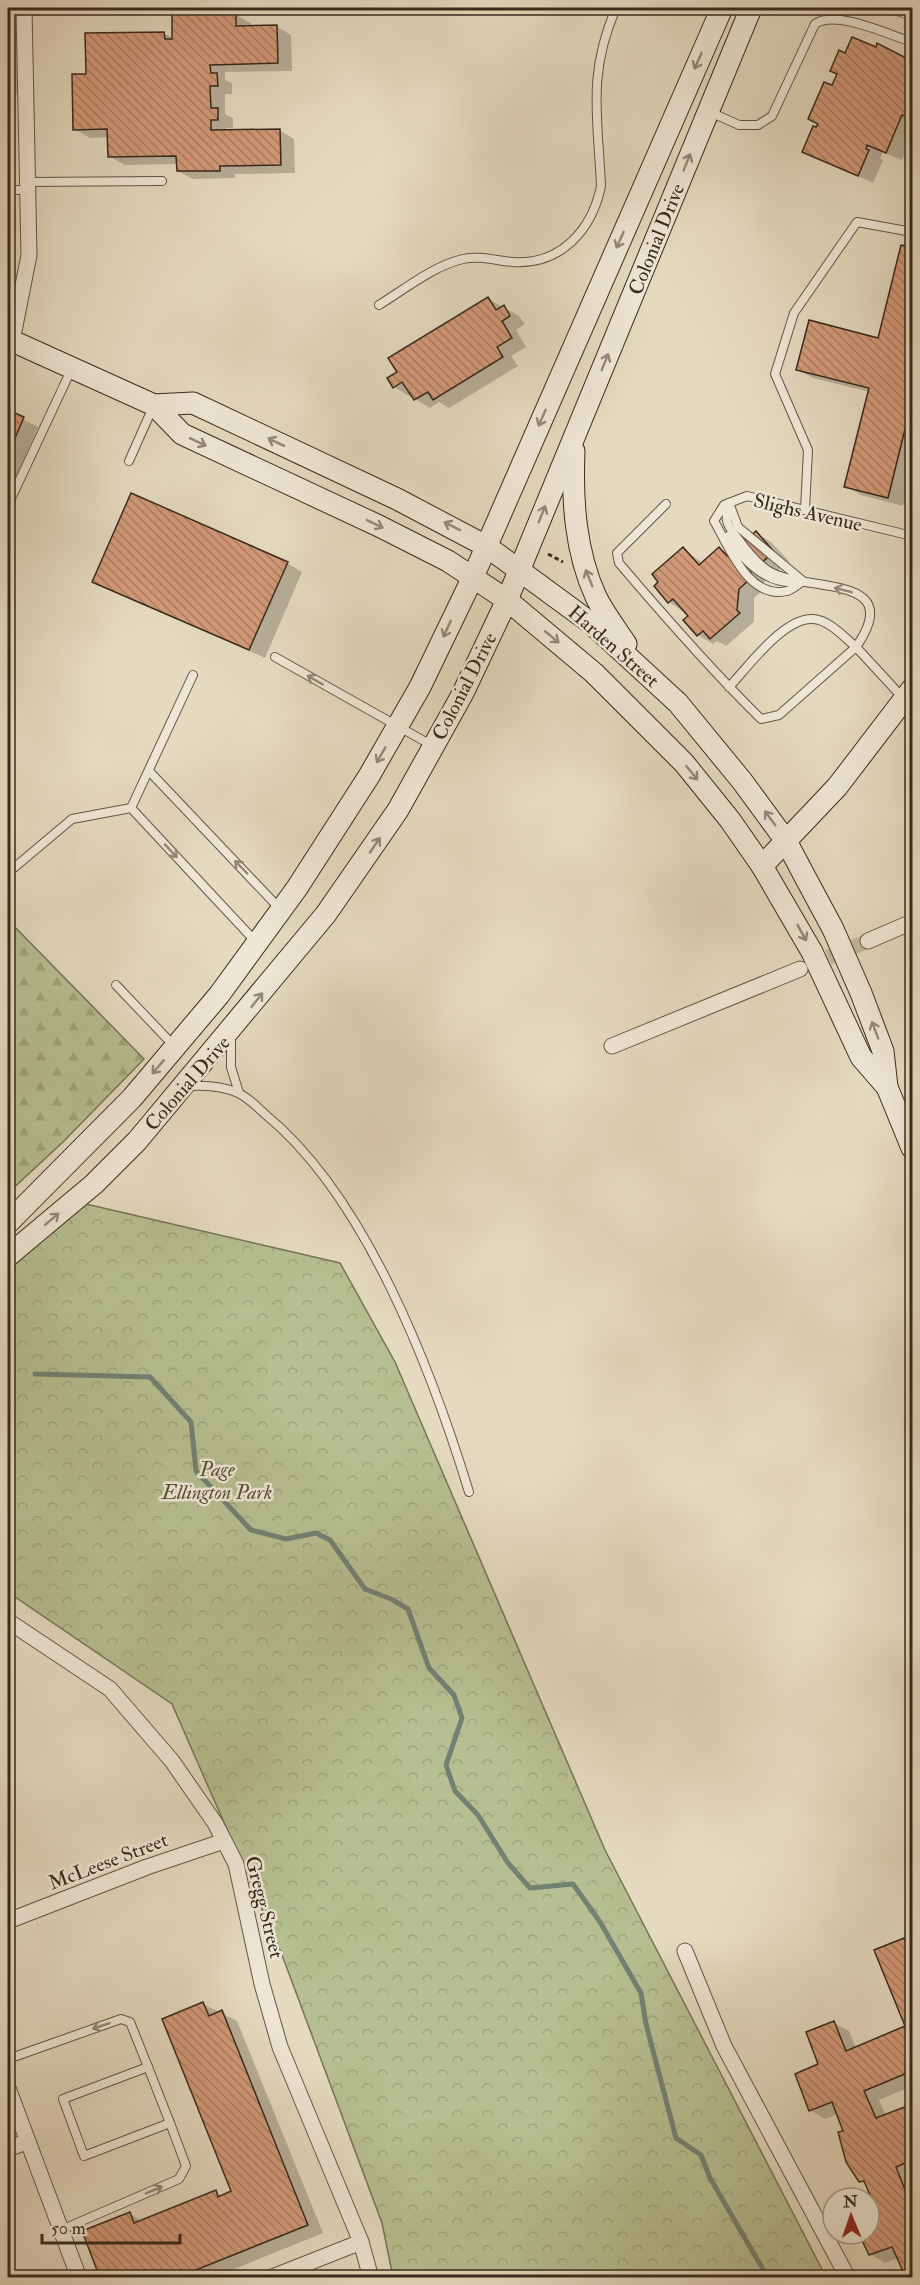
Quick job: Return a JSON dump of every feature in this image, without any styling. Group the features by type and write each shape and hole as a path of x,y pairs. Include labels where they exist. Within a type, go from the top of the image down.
{"main road":[{"name":"Colonial Drive","path":"8,1223 132,1098 219,995 281,910 369,776 420,687 472,577 722,8"},
{"name":"Colonial Drive","path":"8,1256 94,1184 137,1141 231,1031 326,914 398,810 463,693 507,600 751,8"},
{"name":"Harden Street","path":"10,340 154,405 182,434 379,526 448,561 507,600 594,673 638,714 684,763 762,866 812,952 861,1057 887,1087"},
{"name":"Harden Street","path":"154,405 193,403 397,499 486,546 520,568 591,623 639,665 715,746 786,841 833,929 861,993 883,1051 887,1087 912,1148"},
{"path":"575,436 573,479 581,557 597,598 639,665"},
{"path":"762,866 837,787 909,695"}],"street":[{"path":"10,340 29,255 24,8"},
{"path":"899,8 912,12"},
{"path":"868,941 912,922"},
{"path":"612,1046 796,970"},
{"name":"Gregg Street","path":"8,1621 110,1689 172,1761 215,1823 236,1864 262,1984 280,2047 361,2242 372,2277"},
{"name":"McLeese Street","path":"8,1921 224,1841"},
{"path":"685,1951 724,2046 848,2277"},
{"path":"8,2088 79,2277"},
{"path":"8,2149 28,2141"},
{"path":"270,2277 361,2242"}],"lane":[{"path":"379,305 436,270 460,259 471,257 536,262 561,251 583,231 599,199 601,186 595,98 604,34 616,8"},
{"path":"708,111 739,125 758,124 772,116 815,24 822,19 841,19 912,42"},
{"path":"8,190 27,186 162,181"},
{"path":"805,510 808,450 775,374 794,313 857,222 912,232"},
{"path":"8,505 72,367"},
{"path":"129,461 154,405"},
{"name":"Slighs Avenue","path":"729,687 761,719 778,715 856,646 872,621 871,608 866,599 847,590 803,581 768,570 748,553 726,524 729,503 747,496 912,536"},
{"path":"729,503 738,527 803,581 788,591 766,590 747,575 730,553 714,521 723,505 729,503"},
{"path":"666,504 617,553 619,563 729,687 787,626 813,619 829,625 856,646 909,695"},
{"path":"275,657 433,746"},
{"path":"131,808 193,675"},
{"path":"148,771 281,910"},
{"path":"9,872 72,819 131,808"},
{"path":"131,808 257,943"},
{"path":"116,985 175,1047"},
{"path":"231,1031 231,1066 239,1093"},
{"path":"184,1087 209,1085 239,1093 287,1132 312,1162 365,1240 397,1300 418,1350 469,1492"},
{"path":"8,2059 121,2019 130,2022 186,2166 179,2179 61,2230"},
{"path":"148,2067 63,2099 84,2156 170,2123"}],"path":[{"path":"544,553 570,566"}],"green space":[{"path":"8,920 144,1059 63,1142 8,1193"},
{"name":"Page Ellington Park","path":"73,1201 340,1263 395,1362 605,1850 826,2277 393,2277 382,2223 282,1955 172,1704 8,1592 8,1259"}],"building":[{"path":"172,8 221,8 222,13 236,13 236,26 277,25 278,63 210,65 211,73 217,73 218,86 210,86 211,108 218,108 218,120 211,120 211,130 280,129 281,165 220,166 220,171 177,171 176,156 108,157 107,129 73,130 72,74 86,74 85,33 164,32 165,39 172,39"},
{"path":"852,37 876,47 877,43 912,61 912,119 902,115 886,153 867,145 866,149 869,150 858,176 802,152 813,126 816,127 818,124 808,119 824,82 832,85 837,74 830,71 839,50 845,53"},
{"path":"901,245 912,247 912,401 888,498 844,487 869,388 796,370 809,320 878,338"},
{"path":"488,297 496,310 504,305 510,316 502,321 512,338 497,347 503,357 433,400 428,392 414,400 402,382 393,388 387,378 397,372 388,358"},
{"path":"8,410 24,417 8,455"},
{"path":"131,493 288,562 249,650 92,582"},
{"path":"756,531 774,552 745,577 748,581 739,589 737,610 740,613 710,639 703,631 697,636 683,620 688,616 673,599 668,603 654,586 658,582 652,574 683,547 699,565 719,547 727,556"},
{"path":"904,1938 912,1960 912,2071 864,2091 876,2118 912,2104 912,2160 896,2167 907,2195 912,2192 912,2275 906,2278 892,2247 869,2255 865,2246 881,2246 881,2186 866,2186 864,2181 859,2182 846,2162 838,2132 843,2131 832,2102 809,2111 795,2074 818,2064 806,2032 834,2021 846,2051 905,2026 874,1950"},
{"path":"203,2002 209,2016 222,2010 308,2225 176,2278 100,2278 82,2231 130,2212 134,2223 216,2190 218,2197 231,2191 162,2019"}],"waterway":[{"path":"35,1374 150,1377 191,1422 196,1471 251,1530 286,1539 316,1533 330,1540 365,1589 391,1599 408,1609 429,1668 454,1695 462,1718 446,1765 455,1791 478,1815 508,1863 530,1888 573,1884 600,1922 641,1993 646,2024 676,2138 701,2155 710,2178 768,2278"}],"tunnel":[{"path":"807,966 868,941"}]}
